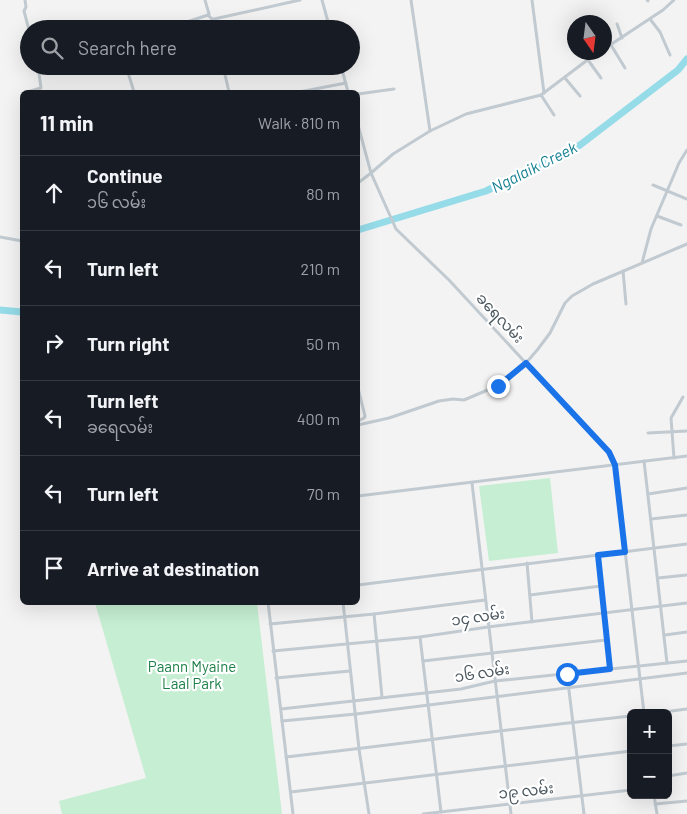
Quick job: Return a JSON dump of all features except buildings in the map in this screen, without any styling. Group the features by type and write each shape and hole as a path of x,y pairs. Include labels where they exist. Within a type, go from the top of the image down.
{"street":[{"path":"25,0 26,7 24,11 26,20"},
{"path":"205,0 212,19 300,0"},
{"path":"322,0 328,20"},
{"path":"411,0 430,131"},
{"path":"532,0 542,94 554,115"},
{"path":"612,44 674,0"},
{"path":"191,20 209,14"},
{"path":"650,19 660,32 670,55"},
{"path":"617,24 622,38"},
{"path":"612,47 625,68"},
{"path":"360,181 393,154 430,131 466,114 542,94 588,60 601,78"},
{"path":"38,90 40,88 39,75"},
{"path":"129,75 133,90"},
{"path":"225,75 229,90"},
{"path":"344,75 348,90"},
{"path":"565,78 580,96"},
{"path":"309,90 346,83"},
{"path":"360,94 394,90"},
{"path":"360,132 371,173"},
{"path":"642,264 656,216 679,163 687,150"},
{"name":"ခရေလမ်း","path":"371,173 396,230 449,280 609,452 615,465 644,709"},
{"path":"653,185 687,199"},
{"path":"656,216 681,225"},
{"path":"0,237 20,241"},
{"path":"360,422 389,418 439,401 464,400 498,386 526,363 550,333 567,299 580,290 687,244"},
{"path":"623,271 626,304"},
{"path":"360,396 365,416 360,420"},
{"path":"674,458 671,418 683,397"},
{"path":"648,433 687,431"},
{"path":"360,496 687,456"},
{"path":"644,461 667,663"},
{"path":"472,483 511,814"},
{"path":"648,494 687,488"},
{"path":"651,519 687,515"},
{"path":"360,586 687,544"},
{"path":"598,555 610,669"},
{"path":"527,563 532,622"},
{"path":"658,578 687,575"},
{"path":"530,595 601,586"},
{"path":"270,624 374,614 486,600"},
{"name":"၁၄ လမ်း","path":"273,651 420,637 488,626 687,603"},
{"path":"268,605 293,814"},
{"path":"343,605 359,749 369,814"},
{"path":"374,614 382,697"},
{"path":"664,635 687,632"},
{"path":"420,637 441,813"},
{"path":"423,661 606,640"},
{"name":"၁၆ လမ်း","path":"281,709 461,689 495,681 687,661"},
{"path":"276,678 350,671"},
{"path":"282,721 427,706 687,673"},
{"path":"567,674 584,814"},
{"path":"672,711 687,709"},
{"path":"286,757 627,716"},
{"path":"672,746 687,744"},
{"path":"291,792 627,751"},
{"path":"672,776 687,774"},
{"name":"၁၉ လမ်း","path":"423,814 627,790"},
{"path":"654,799 657,814"},
{"path":"655,804 687,800"}],"green space":[{"path":"550,478 558,553 489,561 479,486"},
{"name":"Paann Myaine Laal Park","path":"96,605 257,605 282,814 62,814 59,801 146,778"}],"waterway":[{"name":"Ngalaik Creek","path":"360,229 486,191 580,145 678,70 687,59"},
{"name":"Ngalaik Creek","path":"0,310 20,312"}],"route":[{"path":"498,386 526,363 609,452 615,465 625,552 598,555 610,669 567,674"}]}
